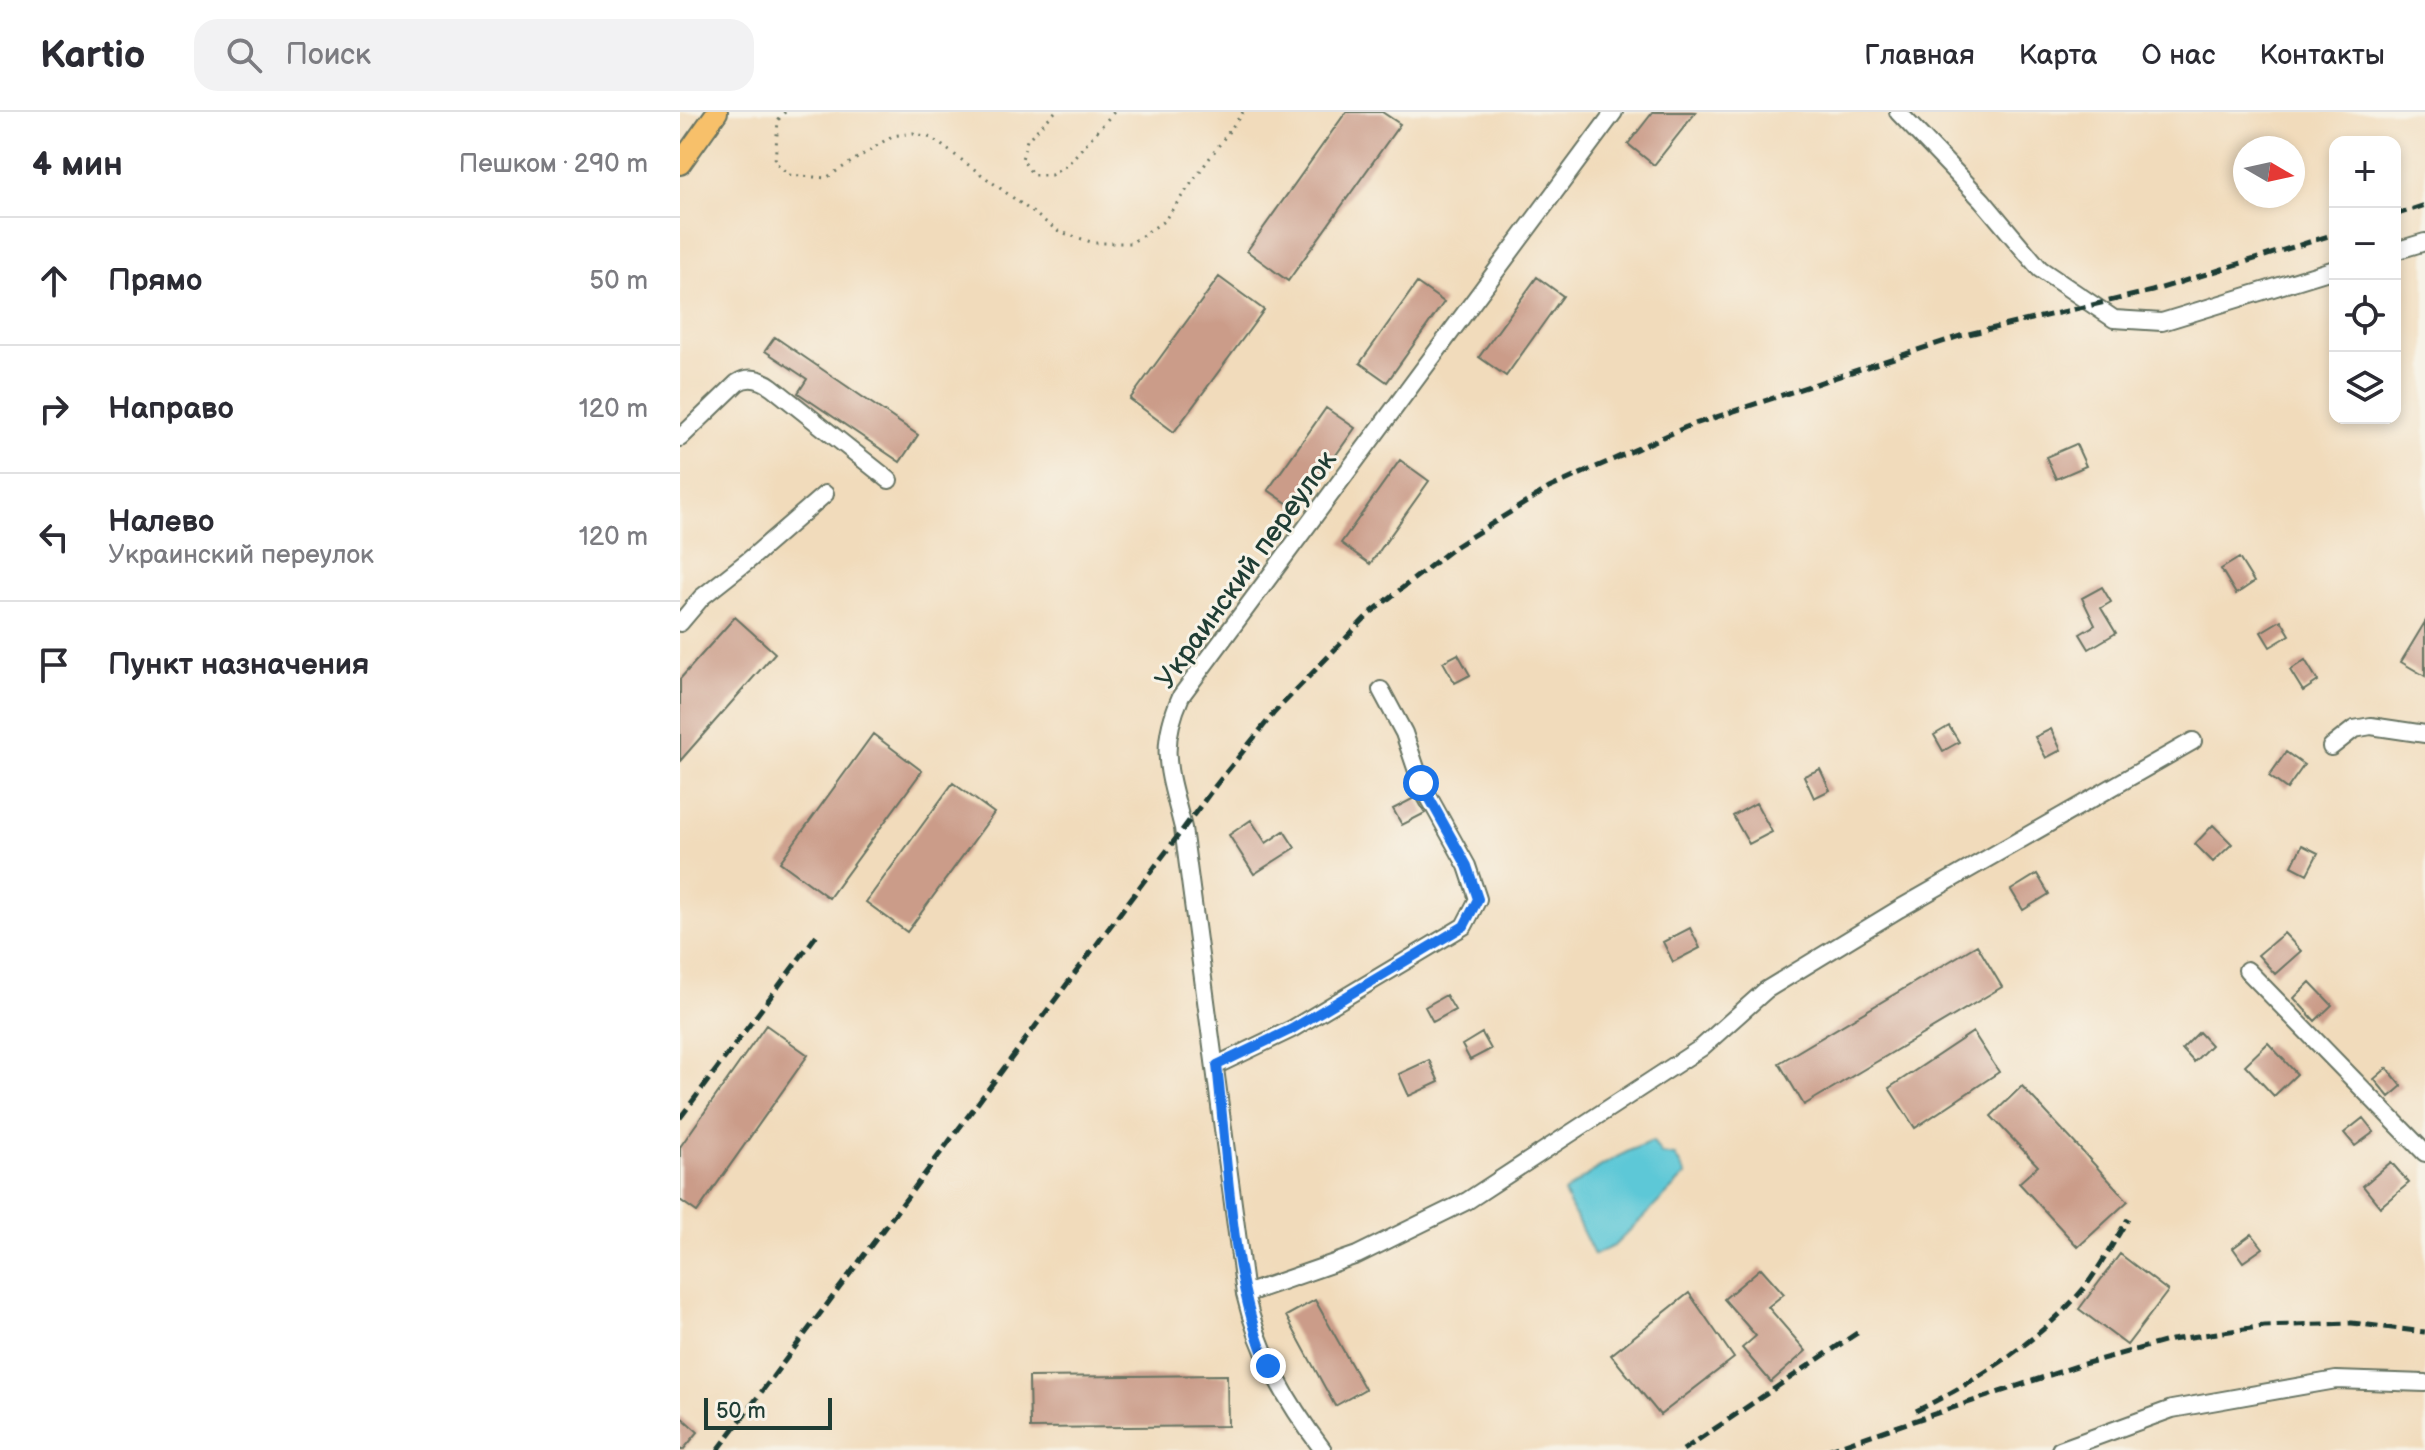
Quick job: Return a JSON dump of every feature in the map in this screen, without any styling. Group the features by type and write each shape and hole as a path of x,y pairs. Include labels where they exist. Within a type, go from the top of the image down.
{"main road":[{"path":"680,164 717,112"}],"street":[{"name":"Украинский переулок","path":"1323,1450 1284,1396 1268,1366 1245,1294 1217,1065 1183,828 1167,755 1168,729 1181,696 1614,112"},
{"path":"1898,112 1982,200 2040,269 2114,319 2162,322 2329,271"},
{"path":"2401,249 2425,242"},
{"path":"680,438 737,383 756,378 772,387 889,480"},
{"path":"680,623 702,597 825,494"},
{"path":"1217,1065 1292,1029 1464,926 1478,899 1467,866 1421,783 1404,733 1381,690"},
{"path":"2331,747 2354,729 2371,726 2425,734"},
{"path":"1245,1294 1357,1255 1467,1201 1701,1048 1766,990 1899,909 2193,741"},
{"path":"2247,970 2425,1153"},
{"path":"2060,1450 2172,1409 2336,1380 2425,1383"}],"path":[{"path":"785,112 778,120 775,162 789,175 826,178 892,136 913,133 932,138 1058,231 1094,243 1131,243 1164,221 1243,112"},
{"path":"969,112 978,112"},
{"path":"1055,112 1027,140 1022,159 1033,175 1051,175 1067,165 1114,112"}],"water":[{"path":"1653,1141 1661,1154 1675,1156 1686,1175 1614,1246 1594,1255 1564,1193 1606,1163"}],"building":[{"path":"1346,112 1382,112 1400,124 1288,281 1247,251"},
{"path":"1653,112 1696,112 1654,165 1628,144"},
{"path":"1219,277 1264,310 1174,432 1130,399"},
{"path":"1537,277 1563,296 1506,376 1479,357"},
{"path":"1417,283 1444,302 1387,382 1360,363"},
{"path":"775,337 918,435 900,462 798,393 807,379 765,351"},
{"path":"1326,408 1355,428 1297,510 1268,490"},
{"path":"2076,444 2086,466 2056,479 2046,457"},
{"path":"1400,460 1429,481 1370,564 1341,543"},
{"path":"2239,558 2254,582 2236,594 2221,569"},
{"path":"2102,587 2111,602 2101,608 2116,633 2089,649 2080,634 2095,625 2082,598"},
{"path":"735,617 775,653 680,761 680,679"},
{"path":"2281,620 2290,635 2270,647 2261,632"},
{"path":"2425,622 2425,676 2401,662"},
{"path":"1458,654 1470,675 1455,683 1443,662"},
{"path":"2305,660 2318,681 2303,691 2290,670"},
{"path":"1949,726 1959,742 1943,751 1934,735"},
{"path":"2051,729 2061,750 2046,758 2035,737"},
{"path":"873,734 922,771 829,898 780,862"},
{"path":"2286,752 2304,765 2287,789 2269,776"},
{"path":"1820,769 1830,790 1814,798 1804,776"},
{"path":"953,783 994,813 907,932 866,902"},
{"path":"1416,797 1425,813 1402,825 1393,809"},
{"path":"1756,803 1772,832 1749,844 1733,816"},
{"path":"1251,820 1266,843 1284,831 1295,848 1254,874 1229,835"},
{"path":"2213,825 2232,844 2213,862 2195,844"},
{"path":"2302,845 2318,853 2307,874 2292,866"},
{"path":"2037,874 2049,894 2023,910 2011,890"},
{"path":"1690,928 1700,948 1673,962 1663,942"},
{"path":"2284,933 2301,951 2275,974 2258,955"},
{"path":"1977,945 2002,987 1804,1105 1779,1063"},
{"path":"2310,982 2332,1005 2315,1021 2294,998"},
{"path":"1446,995 1455,1010 1433,1022 1425,1007"},
{"path":"766,1025 808,1055 697,1212 680,1200 680,1147"},
{"path":"1973,1032 1999,1072 1915,1128 1889,1088"},
{"path":"2199,1032 2211,1045 2194,1062 2182,1049"},
{"path":"1482,1033 1491,1049 1470,1060 1462,1045"},
{"path":"2268,1043 2297,1074 2274,1096 2245,1065"},
{"path":"1429,1060 1439,1082 1409,1096 1399,1074"},
{"path":"2387,1068 2402,1086 2389,1097 2374,1079"},
{"path":"2022,1086 2128,1201 2078,1247 2019,1183 2038,1166 1991,1116"},
{"path":"2363,1118 2374,1132 2355,1146 2344,1133"},
{"path":"2391,1162 2409,1183 2380,1207 2363,1186"},
{"path":"2252,1234 2263,1248 2243,1262 2233,1248"},
{"path":"2120,1254 2168,1291 2127,1345 2079,1309"},
{"path":"1761,1268 1784,1294 1768,1307 1806,1351 1771,1382 1742,1348 1756,1336 1724,1299"},
{"path":"1689,1293 1734,1358 1660,1415 1611,1355"},
{"path":"1315,1300 1365,1389 1335,1406 1286,1316"},
{"path":"1227,1375 1228,1426 1030,1428 1029,1377"},
{"path":"680,1416 698,1432 683,1450 680,1450"}],"railway":[{"path":"2401,213 2425,205"},
{"path":"718,1450 1216,785 1274,713 1369,614 1456,546 1549,488 1686,427 1960,336 2152,291 2329,236"},
{"path":"680,1118 819,932"},
{"path":"1916,1411 1985,1373 2049,1325 2085,1287 2128,1219"},
{"path":"1827,1450 2080,1365 2171,1340 2264,1326 2352,1323 2425,1332"},
{"path":"1683,1450 1860,1331"}],"route":[{"path":"1268,1366 1251,1318 1240,1268 1217,1065 1292,1029 1464,926 1478,899 1467,866 1421,783"}]}
